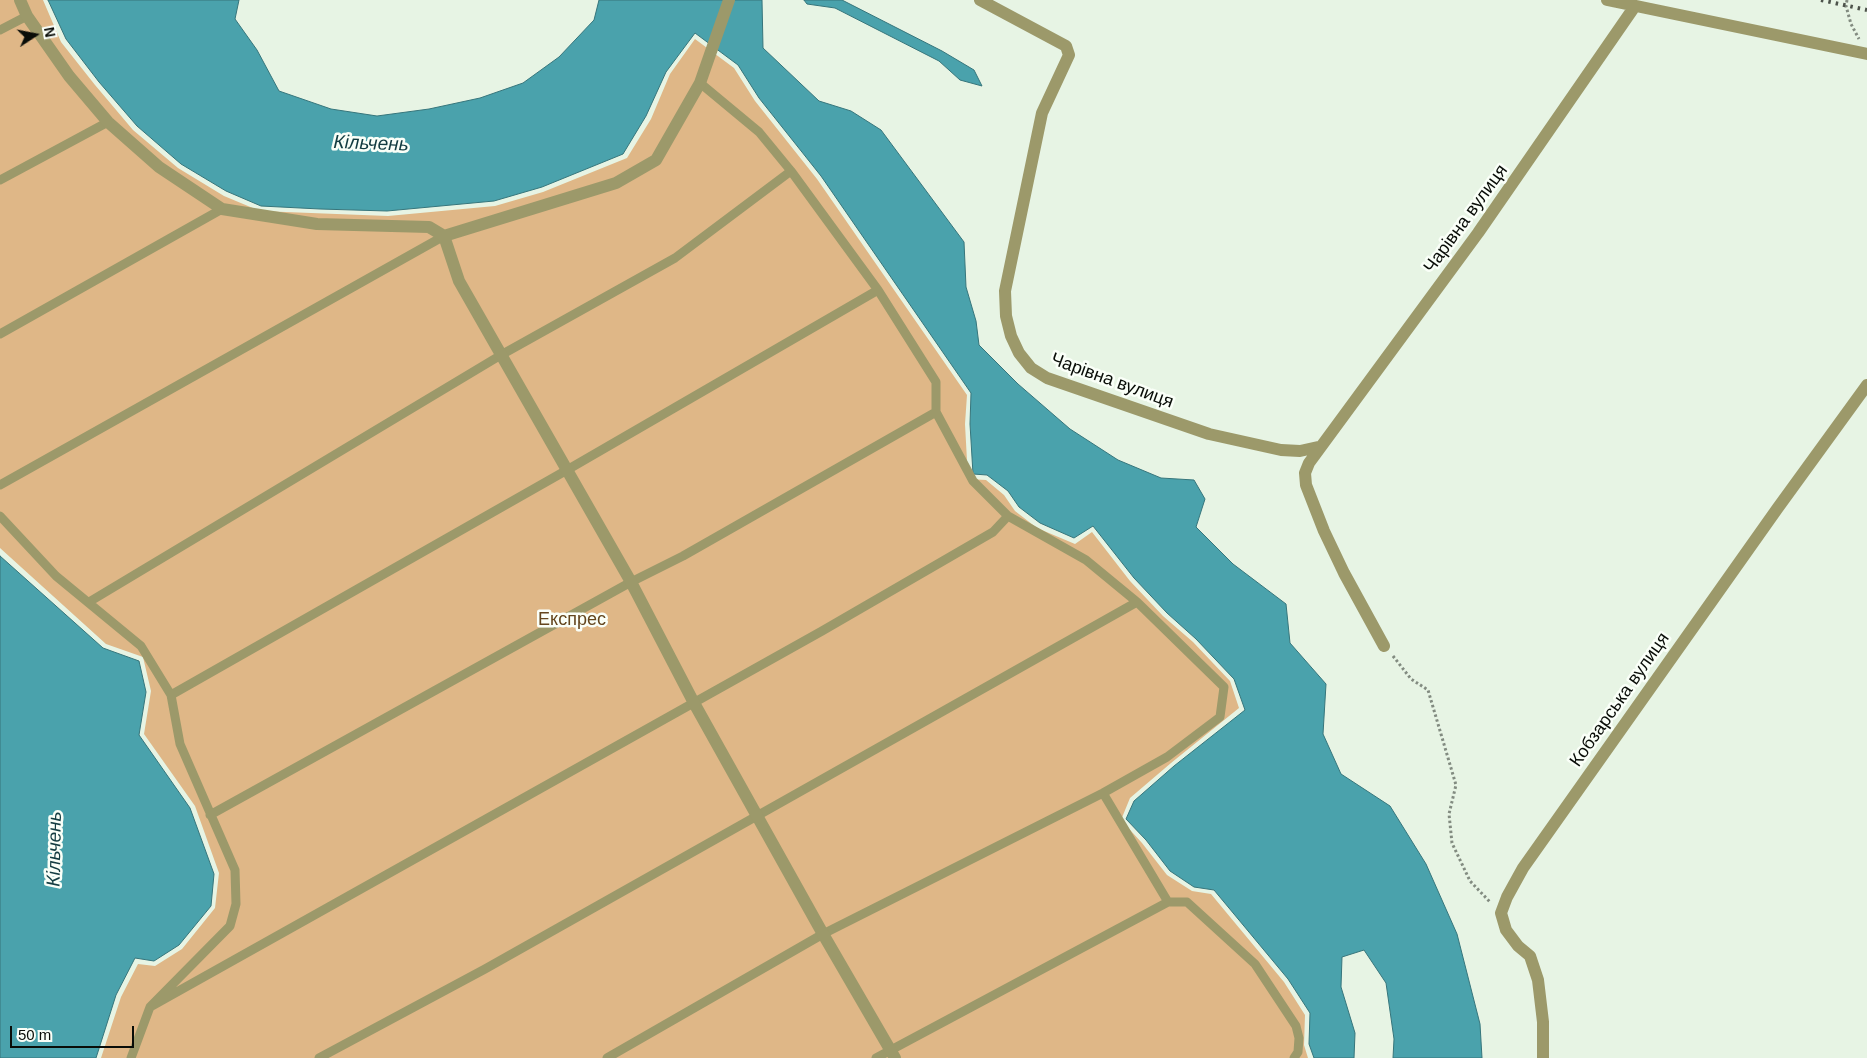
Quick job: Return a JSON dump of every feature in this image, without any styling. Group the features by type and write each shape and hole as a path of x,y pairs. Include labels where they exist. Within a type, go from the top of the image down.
{"street":[{"path":"20,0 27,16 69,76 108,122 159,166 222,209 317,224 429,227 444,236 460,281 631,582 694,703 892,1054"},
{"path":"444,236 616,183 656,160 700,83 729,0"},
{"name":"Чарівна вулиця","path":"980,0 1066,46 1069,55 1042,113 1005,291 1006,316 1011,336 1019,353 1031,368 1047,378 1208,434 1281,450 1300,451 1318,447"},
{"path":"1607,0 1865,50"},
{"name":"Чарівна вулиця","path":"1384,646 1344,573 1324,531 1306,485 1305,473 1308,463 1478,233 1635,6"},
{"name":"Кобзарська вулиця","path":"1501,913 1507,897 1523,868 1776,509 1867,385"},
{"path":"1501,913 1506,930 1518,946 1530,956 1538,980 1543,1022 1543,1058"}],"lane":[{"path":"0,30 27,16"},
{"path":"608,1058 823,934 1103,793 1167,757 1220,717 1224,687 1137,602 1086,560 1008,516 974,481 936,412 936,382 878,290 791,171 760,132 700,83"},
{"path":"0,180 108,122"},
{"path":"89,602 501,355 675,258 791,171"},
{"path":"0,334 222,209"},
{"path":"0,485 444,236"},
{"path":"171,695 567,470 878,290"},
{"path":"210,815 631,582 683,556 936,412"},
{"path":"0,516 56,576 142,646 171,695 180,744 235,870 236,904 230,926 150,1007 131,1058"},
{"path":"150,1007 822,631 993,532 1008,516"},
{"path":"319,1058 485,969 1137,602"},
{"path":"1103,793 1168,902"},
{"path":"876,1058 892,1054 1168,902 1186,902 1255,964 1296,1026 1299,1038 1298,1052 1294,1058"}],"path":[{"path":"1847,0 1846,6 1851,24 1865,50"},
{"path":"1384,646 1411,679 1428,690 1456,785 1449,814 1452,843 1470,882 1501,913"}],"green space":[{"name":"Експрес","path":"0,0 43,0 61,42 133,130 178,168 224,196 260,211 388,216 495,206 543,192 627,158 651,119 670,74 695,39 734,68 755,101 817,179 967,395 965,424 968,479 986,480 1004,495 1015,511 1037,528 1075,544 1092,532 1130,581 1230,681 1239,708 1130,798 1121,820 1167,875 1192,891 1211,894 1284,982 1305,1015 1304,1045 1308,1058 101,1058 121,997 138,964 155,966 182,949 215,908 219,873 195,806 144,734 151,691 143,657 106,644 0,548"}],"water":[{"name":"Кільчень","path":"48,0 239,0 235,19 257,50 279,91 331,109 377,116 429,109 480,98 523,83 559,57 594,20 599,0 762,0 763,48 819,101 851,111 881,130 964,242 966,287 976,321 979,345 1018,384 1070,429 1118,460 1161,478 1194,480 1205,499 1196,527 1233,564 1286,604 1290,643 1326,684 1323,734 1341,774 1390,806 1426,864 1457,934 1480,1024 1482,1058 1393,1058 1394,1039 1386,983 1364,950 1342,957 1341,987 1355,1033 1354,1058 1314,1058 1309,1044 1310,1013 1288,979 1214,890 1194,887 1170,871 1146,840 1126,819 1134,801 1174,766 1245,710 1234,679 1134,578 1093,526 1074,538 1040,523 1019,507 1008,491 987,475 973,474 970,424 971,393 821,176 759,98 738,65 695,33 666,72 646,116 623,154 542,187 494,201 387,211 261,206 226,191 181,164 137,126 99,82 66,39"},
{"path":"804,0 842,0 942,51 974,70 982,86 960,80 939,61 835,8 807,4"},
{"name":"Кільчень","path":"0,556 103,648 139,661 146,692 139,735 190,808 214,874 211,906 179,945 154,961 135,958 116,995 96,1058 0,1058"}],"railway":[{"path":"1821,0 1867,10"}]}
